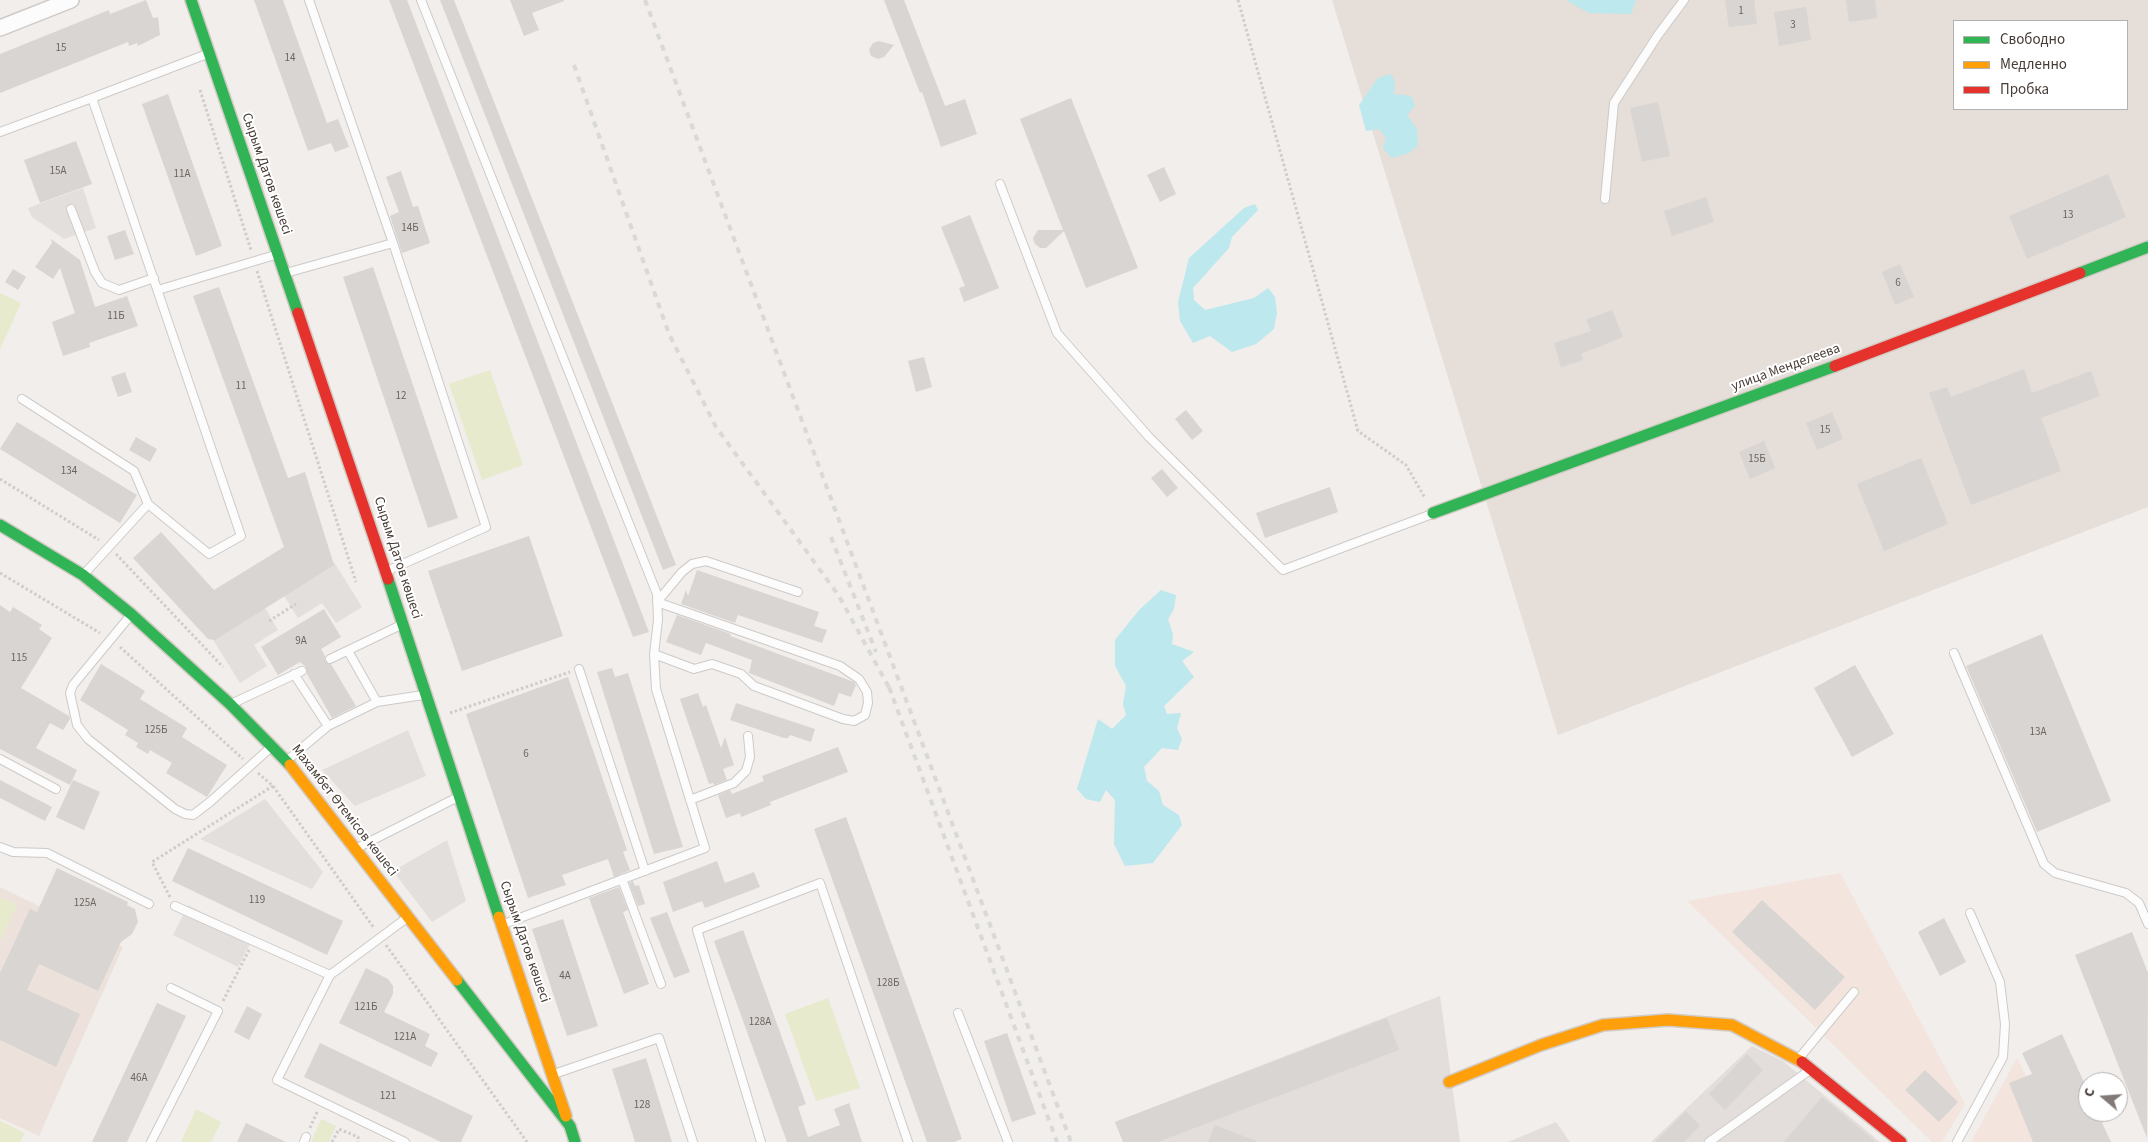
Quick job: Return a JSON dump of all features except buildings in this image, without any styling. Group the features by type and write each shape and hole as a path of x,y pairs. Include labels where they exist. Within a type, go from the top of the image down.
{"main road":[{"name":"Сырым Датов көшесі","path":"191,0 386,572 425,695 570,1126 573,1142"},
{"name":"улица Менделеева","path":"1433,513 1766,392 2148,247"},
{"name":"Махамбет Өтемісов көшесі","path":"0,525 42,548 82,575 131,614 230,704 287,761 570,1126"},
{"path":"1449,1082 1541,1045 1603,1026 1668,1020 1732,1025 1799,1059 1901,1142"}],"street":[{"path":"0,28 71,0"}],"lane":[{"path":"309,0 393,243 486,527 386,572"},
{"path":"421,0 657,594 658,620 654,654 656,690 705,848 502,924"},
{"path":"1605,199 1614,103 1658,35 1684,0"},
{"path":"0,132 209,54"},
{"path":"22,399 134,471 148,504 209,554 241,536 92,98"},
{"path":"1000,184 1057,333 1149,437 1283,570 1433,513"},
{"path":"71,209 95,272 102,283 119,290 154,278"},
{"path":"284,274 393,243"},
{"path":"158,290 277,254"},
{"path":"82,575 148,504"},
{"path":"657,602 682,572 692,564 706,561 798,592"},
{"path":"654,654 694,669 712,664 740,674 754,686 843,720 854,721 865,715 868,703 867,692 859,679 840,666 657,602"},
{"path":"131,614 73,684 70,693 77,725 88,739 175,809 185,814 193,815 272,746"},
{"path":"330,659 403,624"},
{"path":"348,651 377,702"},
{"path":"1954,653 2044,864 2055,873 2126,894 2139,903 2148,924"},
{"path":"579,669 645,871"},
{"path":"230,704 298,672 328,726"},
{"path":"287,761 328,726 377,702 425,695"},
{"path":"690,800 734,783 746,771 750,757 748,736"},
{"path":"0,759 56,789"},
{"path":"355,849 459,797"},
{"path":"0,847 12,852 47,854 149,904"},
{"path":"622,879 661,984"},
{"path":"761,1142 697,930 820,883 908,1142"},
{"path":"175,906 330,975"},
{"path":"1957,1142 2003,1057 2005,1024 2000,982 1970,913"},
{"path":"405,1142 277,1080 330,975 408,917"},
{"path":"151,1142 218,1011 171,988"},
{"path":"1799,1059 1854,992"},
{"path":"958,1013 1008,1142"},
{"path":"552,1074 659,1038 693,1142"},
{"path":"1709,1142 1811,1069"}],"path":[{"path":"1238,0 1358,431 1406,465 1433,513"},
{"path":"199,88 356,582"},
{"path":"0,479 109,546 224,668"},
{"path":"0,573 109,639 141,665 273,786 527,1142"},
{"path":"269,621 296,604"},
{"path":"433,719 579,669"},
{"path":"175,906 152,862 273,786"},
{"path":"218,1011 254,941"},
{"path":"305,1140 322,1102"},
{"path":"332,1142 339,1129 358,1137 358,1142"}],"shaded area":[{"path":"1332,0 2148,0 2148,507 1558,735"},
{"path":"83,188 96,228 64,239 32,217 28,208"},
{"path":"334,562 362,607 336,623 322,603 298,618 283,594"},
{"path":"264,606 278,630 254,645 267,666 240,683 212,638"},
{"path":"408,730 426,776 355,806 322,770"},
{"path":"265,799 323,872 312,889 200,839"},
{"path":"447,840 466,901 432,922 393,871"},
{"path":"1840,873 1965,1104 1942,1142 1932,1142 1687,901"},
{"path":"0,887 123,947 39,1136 0,1118"},
{"path":"188,905 253,938 238,967 173,935"},
{"path":"1440,996 1460,1142 1123,1142 1115,1122"},
{"path":"1752,1046 1783,1061 1880,1142 1651,1142"},
{"path":"2017,1058 2058,1142 1971,1142"},
{"path":"1556,1122 1570,1142 1508,1142"}],"green space":[{"path":"0,293 21,303 0,349"},
{"path":"490,370 523,465 482,480 449,384"},
{"path":"0,897 17,905 0,942"},
{"path":"828,998 860,1088 816,1101 785,1014"},
{"path":"196,1109 221,1122 211,1142 181,1142"},
{"path":"321,1119 336,1126 329,1142 311,1142"},
{"path":"0,1121 25,1133 20,1142 0,1142"}],"water":[{"path":"1566,0 1636,0 1631,14 1589,13"},
{"path":"1391,74 1395,82 1394,94 1411,96 1415,106 1407,115 1417,129 1418,145 1409,153 1392,158 1383,148 1386,138 1379,129 1366,131 1359,105 1378,78"},
{"path":"1255,204 1258,210 1232,237 1229,248 1193,288 1194,300 1205,310 1254,298 1268,288 1275,297 1277,313 1274,329 1256,344 1232,352 1210,336 1193,343 1180,321 1178,302 1189,258 1244,208"},
{"path":"1161,590 1176,595 1174,609 1168,619 1173,634 1172,644 1194,652 1182,661 1194,677 1164,706 1167,714 1181,713 1177,728 1182,739 1178,750 1162,748 1144,767 1147,781 1159,791 1163,805 1179,815 1182,825 1153,863 1125,866 1114,844 1115,800 1106,790 1100,802 1086,799 1077,789 1098,719 1112,729 1126,715 1123,704 1126,686 1115,666 1115,640 1139,610"}],"railway":[{"path":"645,0 1071,1142"},
{"path":"574,65 669,334 716,427 839,596 892,693"},
{"path":"831,537 876,652"},
{"path":"889,687 1057,1142"}],"traffic: fast":[{"path":"191,0 298,313"},
{"path":"2080,273 2148,247"},
{"path":"1433,513 1835,366"},
{"path":"0,525 83,575 131,614 230,704 290,765"},
{"path":"388,579 499,917"},
{"path":"457,980 570,1126 575,1142"}],"traffic: slow":[{"path":"290,765 457,980"},
{"path":"499,917 566,1116"},
{"path":"1449,1082 1541,1045 1603,1025 1668,1020 1732,1025 1802,1062"}],"traffic: jam":[{"path":"1835,366 2080,273"},
{"path":"298,313 388,579"},
{"path":"1802,1062 1901,1142"}]}
